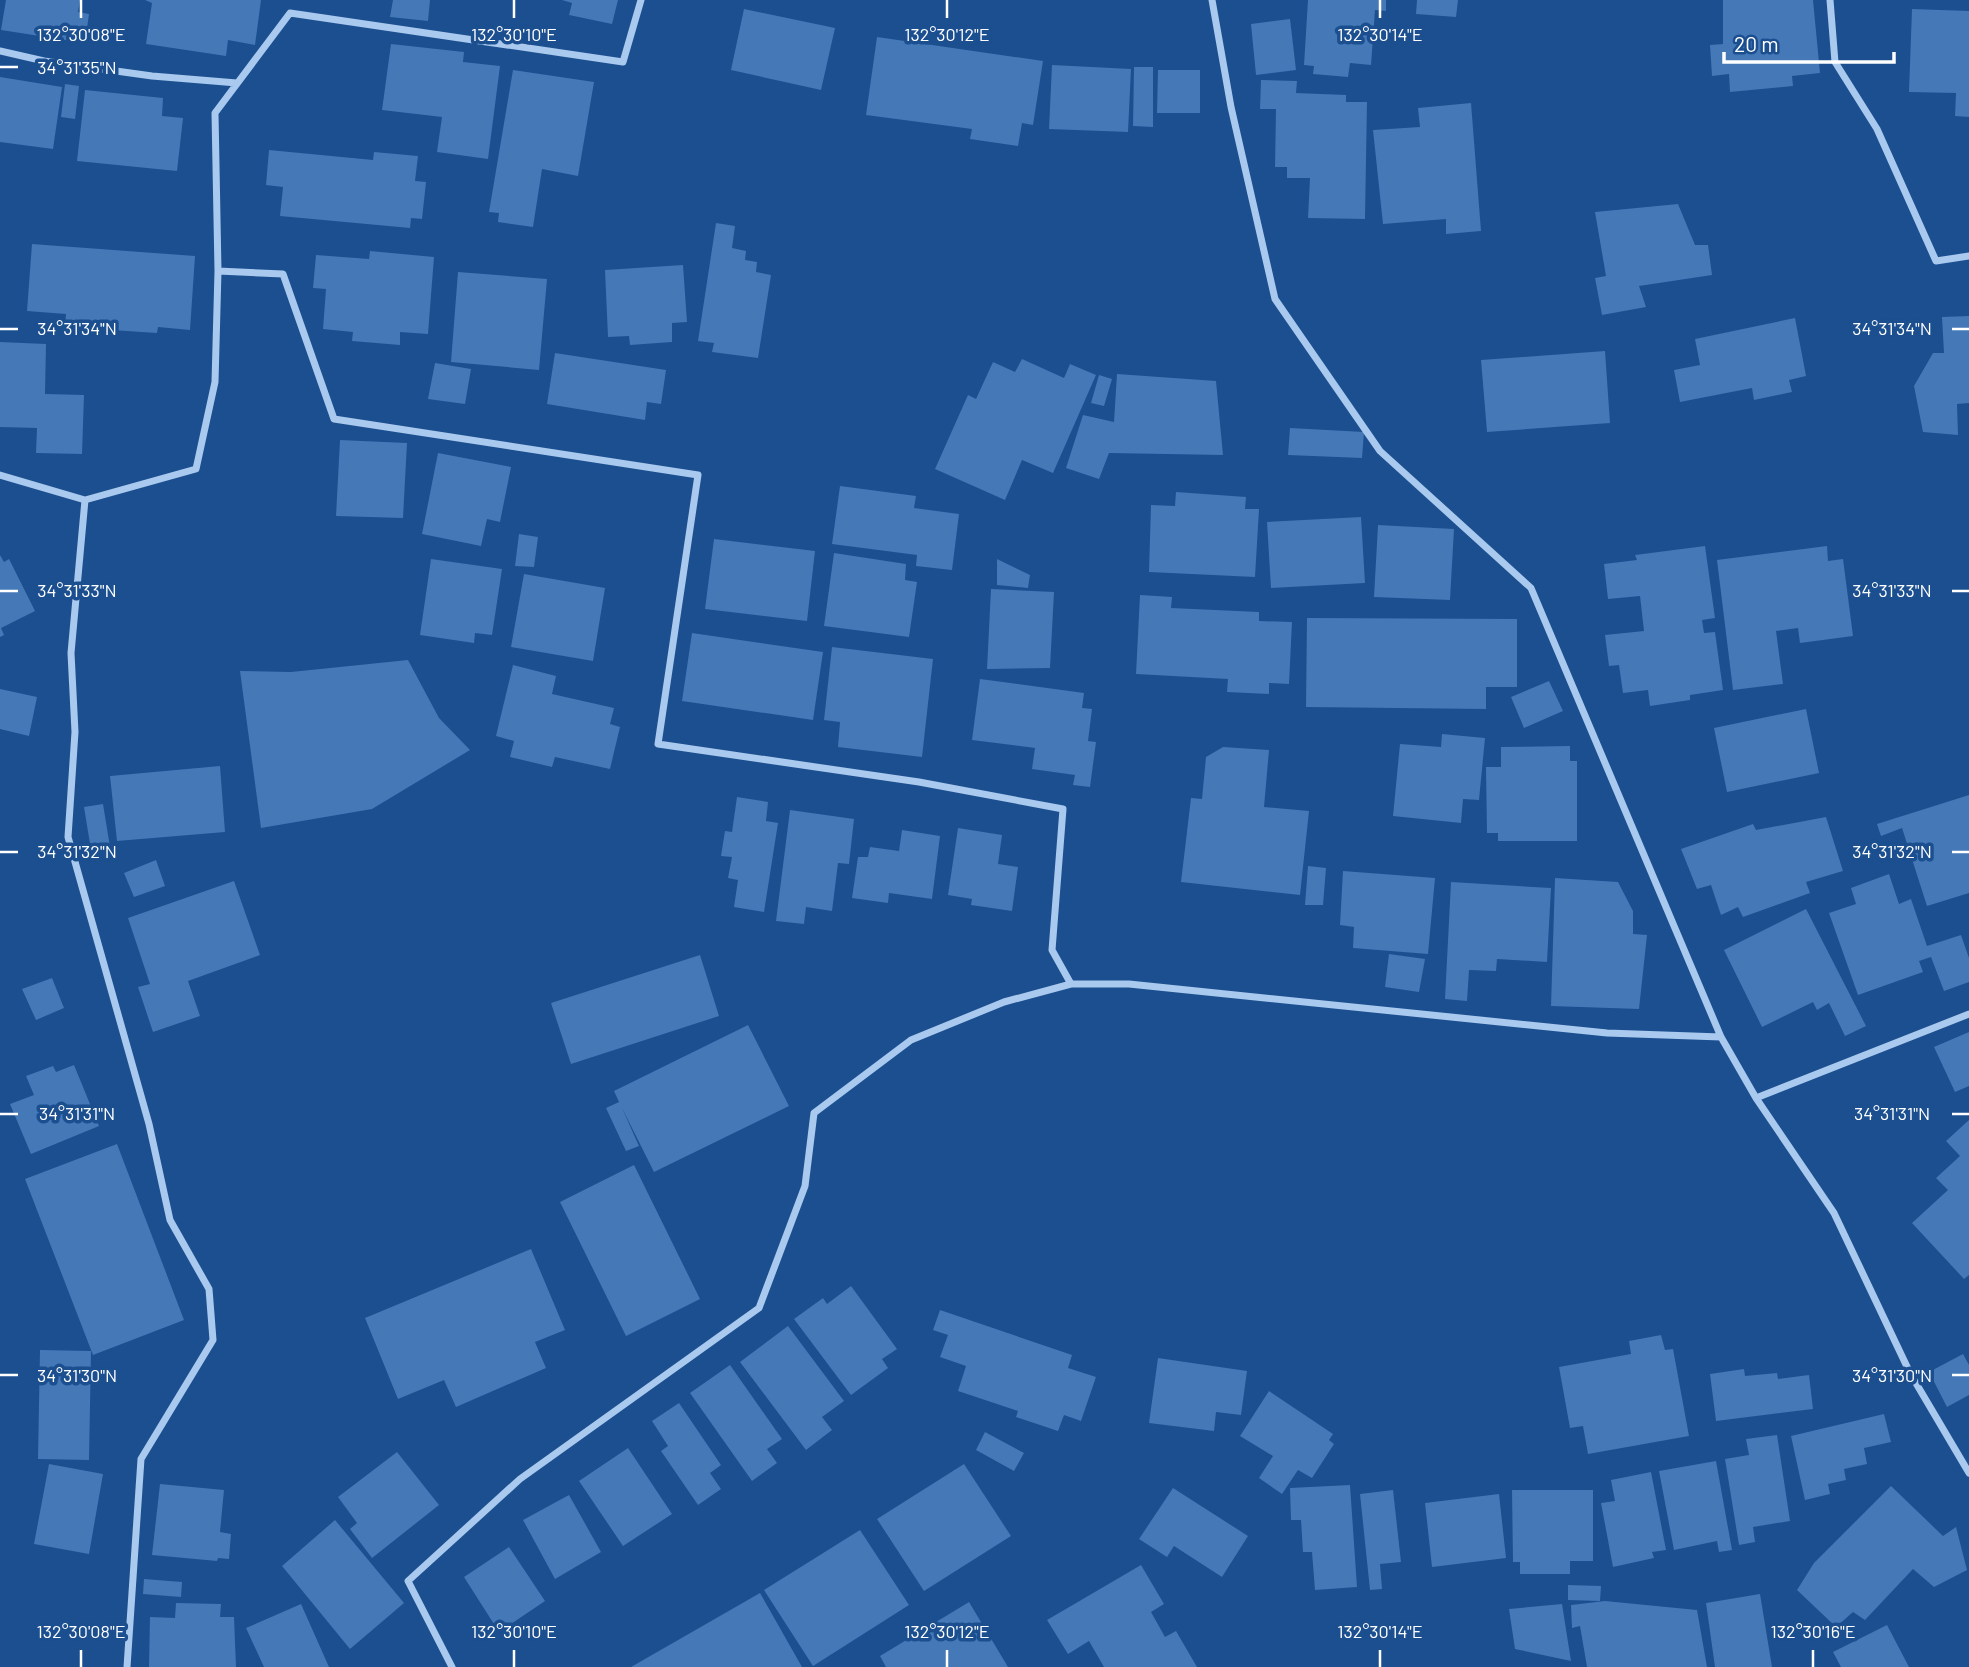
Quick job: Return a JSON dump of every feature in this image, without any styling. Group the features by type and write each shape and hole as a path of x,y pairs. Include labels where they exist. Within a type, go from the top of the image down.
{"street":[{"path":"0,475 85,500 196,470 215,382 218,271 215,113 290,13 623,62 641,0"},
{"path":"1212,0 1231,107 1275,299 1380,451 1531,588 1721,1037 1756,1098 1834,1213 1910,1373 1969,1473"},
{"path":"1830,0 1835,62 1877,130 1936,261 1969,256"},
{"path":"0,51 44,61 152,76 237,83"},
{"path":"218,271 283,274 334,419 698,475 658,744 919,782 1063,809 1052,950 1071,984"},
{"path":"85,500 71,653 75,732 68,837 149,1124 170,1220 209,1289 213,1340 141,1459 127,1667"},
{"path":"452,1667 408,1581 520,1479 759,1308 805,1186 814,1113 911,1040 1004,1002 1071,984 1129,984 1607,1033 1721,1037"},
{"path":"1756,1098 1969,1014"}],"building":[{"path":"6,0 80,0 78,12 89,14 85,43 1,30"},
{"path":"145,0 261,0 255,45 228,40 226,56 146,44 152,3"},
{"path":"393,0 430,0 428,21 390,17"},
{"path":"562,0 618,0 612,24 569,15 572,3"},
{"path":"1308,0 1386,0 1386,11 1375,10 1371,65 1350,63 1348,77 1313,74 1314,66 1304,65"},
{"path":"1417,0 1458,0 1456,17 1416,14"},
{"path":"1723,0 1813,0 1820,73 1792,76 1793,86 1730,92 1729,74 1712,76 1710,45 1723,44"},
{"path":"744,9 835,28 821,90 731,70"},
{"path":"1912,9 1969,11 1969,117 1955,116 1956,93 1909,92"},
{"path":"1290,19 1296,70 1256,75 1251,24"},
{"path":"877,37 1043,61 1033,125 1022,123 1018,146 970,139 972,129 866,115"},
{"path":"391,44 464,52 463,62 500,66 488,159 437,152 442,117 382,110"},
{"path":"1052,65 1131,69 1128,132 1049,129"},
{"path":"1134,67 1153,67 1153,127 1133,126"},
{"path":"513,70 594,82 578,176 542,169 533,227 498,222 499,213 489,212"},
{"path":"1158,70 1200,70 1200,113 1157,113"},
{"path":"0,77 62,87 53,149 0,142"},
{"path":"1261,80 1297,81 1296,93 1346,95 1346,102 1367,102 1365,219 1308,218 1310,178 1287,178 1287,167 1275,167 1276,109 1260,109"},
{"path":"65,84 79,86 75,119 61,117"},
{"path":"85,90 163,98 162,116 183,118 177,171 77,161"},
{"path":"1471,103 1481,231 1446,234 1446,219 1383,224 1373,130 1420,127 1418,108"},
{"path":"269,150 373,160 374,152 418,156 415,181 426,182 422,219 411,218 410,228 280,216 283,187 266,185"},
{"path":"1678,204 1695,245 1708,245 1712,275 1639,286 1646,307 1602,315 1595,278 1606,276 1595,212"},
{"path":"716,223 735,226 732,248 746,251 745,260 757,262 756,272 771,275 758,358 712,352 714,343 698,341"},
{"path":"32,244 195,256 190,330 158,327 157,333 65,327 66,314 27,311"},
{"path":"370,251 434,257 428,334 400,332 400,345 352,341 353,332 323,329 326,289 313,288 316,255 369,259"},
{"path":"683,265 687,322 672,323 672,342 630,345 629,336 608,337 605,270"},
{"path":"458,272 547,279 539,370 451,362"},
{"path":"1969,316 1969,403 1957,404 1958,435 1923,432 1914,386 1933,353 1944,353 1942,317"},
{"path":"1795,318 1806,376 1789,380 1792,392 1754,400 1752,388 1680,402 1674,370 1700,365 1695,339"},
{"path":"0,342 46,344 45,394 84,395 82,454 36,453 37,428 0,427"},
{"path":"1605,351 1610,423 1487,432 1481,360"},
{"path":"555,353 666,370 661,404 647,402 645,420 547,404"},
{"path":"1022,359 1064,378 1070,364 1096,375 1053,473 1022,460 1005,500 935,469 968,395 976,399 993,362 1015,372"},
{"path":"435,363 471,369 465,404 428,399"},
{"path":"1117,374 1216,381 1223,455 1109,453 1099,479 1066,468 1083,415 1114,422"},
{"path":"1099,375 1112,379 1104,406 1091,403"},
{"path":"1290,428 1364,432 1362,458 1288,455"},
{"path":"340,440 407,443 403,518 336,516"},
{"path":"438,453 511,467 500,522 487,519 481,546 422,534"},
{"path":"840,486 916,496 914,508 959,514 952,570 916,566 917,555 832,544"},
{"path":"1176,492 1246,497 1245,509 1259,509 1255,577 1149,572 1151,505 1175,506"},
{"path":"1361,517 1365,583 1271,588 1267,522"},
{"path":"1378,525 1454,529 1450,600 1374,597"},
{"path":"519,534 538,537 534,567 515,566"},
{"path":"714,539 815,551 807,621 705,609"},
{"path":"1705,546 1715,618 1702,620 1704,633 1715,632 1723,690 1690,695 1690,700 1650,706 1648,690 1623,693 1619,665 1609,666 1605,635 1644,631 1640,596 1608,599 1604,564 1637,560 1635,555"},
{"path":"1827,546 1828,561 1843,559 1853,636 1800,643 1798,628 1776,631 1783,684 1733,690 1717,560"},
{"path":"834,553 906,564 905,580 917,582 909,637 824,626"},
{"path":"0,555 4,562 9,559 35,611 1,628 4,635 0,637"},
{"path":"431,559 502,569 492,635 475,633 474,643 420,635"},
{"path":"997,559 1030,575 1028,588 997,585"},
{"path":"524,574 605,588 593,661 511,647"},
{"path":"991,589 1054,592 1050,668 987,669"},
{"path":"1140,595 1172,597 1171,608 1259,612 1259,621 1292,622 1289,684 1269,683 1269,694 1227,692 1228,679 1136,674"},
{"path":"1307,618 1517,619 1517,687 1486,687 1486,709 1306,707"},
{"path":"692,633 823,652 813,720 682,701"},
{"path":"832,647 933,659 922,757 838,747 840,722 824,720"},
{"path":"408,660 439,718 470,750 372,809 261,828 240,671 291,672"},
{"path":"513,665 556,676 552,694 614,708 610,724 620,727 610,769 555,757 552,767 510,757 514,741 496,736"},
{"path":"980,679 1084,693 1082,708 1092,709 1088,741 1096,742 1090,787 1073,785 1075,775 1032,769 1035,748 972,740"},
{"path":"1549,681 1563,711 1524,728 1511,697"},
{"path":"0,689 37,697 29,736 0,729"},
{"path":"1806,709 1819,773 1727,792 1714,728"},
{"path":"1442,734 1485,738 1479,800 1463,799 1461,823 1393,816 1400,744 1441,747"},
{"path":"1570,746 1570,761 1577,761 1577,841 1498,841 1498,833 1487,833 1486,767 1501,767 1501,747"},
{"path":"1223,747 1269,750 1264,807 1309,811 1300,895 1181,882 1191,798 1202,799 1206,757"},
{"path":"220,766 225,832 117,841 110,776"},
{"path":"1969,795 1969,893 1927,906 1902,828 1881,836 1877,824"},
{"path":"737,797 768,802 766,821 778,823 764,912 734,907 738,880 728,878 732,857 721,856 725,831 732,832"},
{"path":"103,804 110,847 91,850 84,807"},
{"path":"790,810 854,819 849,864 838,863 832,911 806,907 804,924 776,921"},
{"path":"1826,817 1843,871 1806,882 1810,893 1743,917 1738,907 1721,915 1711,885 1697,889 1681,849 1753,824 1756,830"},
{"path":"958,828 1002,835 998,864 1018,867 1012,911 971,905 972,899 948,895"},
{"path":"902,830 940,836 932,899 889,893 888,903 852,898 858,857 868,857 870,847 899,851"},
{"path":"156,860 165,886 134,897 124,873"},
{"path":"1308,866 1326,868 1323,905 1305,905"},
{"path":"1343,871 1435,878 1428,954 1353,948 1354,927 1340,925"},
{"path":"1889,874 1899,904 1911,899 1927,946 1961,935 1969,958 1969,982 1944,991 1931,957 1919,961 1923,972 1858,995 1829,913 1856,904 1851,888"},
{"path":"1555,878 1618,882 1633,911 1633,934 1647,935 1639,1009 1551,1006"},
{"path":"234,881 260,955 188,981 200,1016 153,1032 138,987 150,984 128,918"},
{"path":"1451,882 1551,888 1547,962 1497,959 1496,971 1469,970 1467,1001 1445,999"},
{"path":"1806,909 1866,1026 1845,1036 1829,1003 1817,1010 1813,1002 1762,1027 1724,950"},
{"path":"1389,954 1425,959 1419,992 1385,987"},
{"path":"700,955 719,1016 571,1064 551,1003"},
{"path":"52,978 64,1008 36,1020 22,989"},
{"path":"748,1025 789,1106 654,1172 622,1108 639,1146 626,1151 606,1108 619,1102 614,1091"},
{"path":"1969,1032 1969,1086 1955,1092 1934,1047"},
{"path":"74,1065 99,1126 31,1154 10,1104 34,1095 26,1076 53,1066 56,1072"},
{"path":"1969,1120 1969,1275 1964,1279 1912,1223 1948,1190 1936,1178 1960,1156 1946,1141"},
{"path":"117,1144 184,1320 93,1355 25,1179"},
{"path":"634,1165 700,1299 626,1336 560,1202"},
{"path":"531,1249 565,1330 535,1342 546,1368 456,1407 444,1380 398,1399 365,1318"},
{"path":"851,1286 897,1349 882,1359 888,1368 851,1395 794,1319 823,1298 827,1304"},
{"path":"940,1310 1072,1355 1068,1368 1096,1377 1081,1421 1064,1415 1058,1431 1016,1417 1018,1411 958,1391 966,1366 940,1357 948,1335 933,1330"},
{"path":"788,1326 844,1401 822,1417 832,1430 806,1450 740,1362"},
{"path":"1661,1335 1665,1350 1673,1349 1689,1436 1588,1454 1583,1426 1570,1428 1559,1367 1631,1354 1629,1341"},
{"path":"40,1350 91,1351 89,1460 38,1459"},
{"path":"1963,1354 1969,1365 1969,1395 1947,1407 1929,1372"},
{"path":"1158,1358 1247,1371 1241,1415 1216,1412 1214,1431 1149,1423"},
{"path":"730,1365 782,1439 767,1449 777,1463 752,1481 690,1393"},
{"path":"1744,1369 1745,1376 1777,1373 1778,1379 1809,1375 1813,1409 1716,1421 1710,1374"},
{"path":"1269,1391 1333,1434 1329,1440 1334,1444 1312,1478 1298,1470 1282,1494 1259,1478 1273,1456 1240,1436"},
{"path":"679,1403 721,1465 710,1473 721,1489 698,1505 661,1451 668,1446 652,1421"},
{"path":"1884,1414 1891,1442 1864,1448 1867,1464 1844,1469 1846,1480 1828,1484 1830,1494 1805,1500 1791,1436"},
{"path":"985,1432 1024,1453 1014,1471 976,1450"},
{"path":"1777,1435 1790,1521 1753,1527 1755,1542 1739,1545 1725,1459 1749,1455 1746,1439"},
{"path":"628,1448 672,1514 623,1546 579,1481"},
{"path":"397,1452 439,1505 372,1558 350,1529 357,1523 338,1497"},
{"path":"1716,1461 1732,1550 1719,1552 1717,1541 1674,1550 1659,1471"},
{"path":"49,1464 103,1474 89,1554 34,1544"},
{"path":"964,1464 1011,1536 924,1591 877,1519"},
{"path":"1651,1472 1666,1550 1652,1552 1654,1558 1613,1567 1601,1503 1615,1501 1611,1480"},
{"path":"160,1484 224,1490 220,1532 231,1534 229,1559 218,1558 217,1561 152,1555"},
{"path":"1350,1485 1357,1587 1315,1590 1312,1552 1303,1552 1301,1520 1291,1520 1290,1488"},
{"path":"1891,1486 1943,1536 1956,1527 1967,1570 1934,1587 1913,1569 1865,1620 1853,1612 1836,1627 1797,1590 1814,1563"},
{"path":"1173,1488 1248,1536 1222,1577 1174,1546 1167,1557 1139,1539"},
{"path":"1393,1490 1401,1562 1380,1564 1382,1589 1370,1590 1360,1494"},
{"path":"1512,1490 1593,1490 1593,1561 1570,1561 1570,1574 1520,1574 1520,1562 1513,1562"},
{"path":"1499,1494 1506,1558 1432,1567 1425,1503"},
{"path":"569,1495 601,1552 555,1579 523,1520"},
{"path":"335,1520 404,1603 350,1649 282,1566"},
{"path":"860,1530 909,1605 813,1666 764,1590"},
{"path":"509,1547 545,1601 499,1632 464,1577"},
{"path":"1141,1565 1164,1604 1151,1612 1165,1637 1176,1631 1197,1667 1104,1667 1089,1641 1068,1654 1047,1620"},
{"path":"144,1579 182,1582 181,1597 143,1594"},
{"path":"1568,1585 1601,1586 1600,1601 1568,1600"},
{"path":"760,1593 802,1667 631,1667"},
{"path":"1760,1594 1772,1667 1715,1667 1706,1603"},
{"path":"1605,1601 1697,1610 1707,1667 1587,1667 1580,1626 1572,1628 1571,1605"},
{"path":"969,1602 1008,1667 886,1667 880,1656"},
{"path":"176,1603 221,1604 220,1617 234,1617 236,1667 149,1667 150,1617 175,1618"},
{"path":"301,1604 329,1667 264,1667 246,1628"},
{"path":"1562,1604 1571,1661 1515,1649 1509,1609"},
{"path":"1887,1625 1909,1667 1841,1667 1833,1652"}]}
